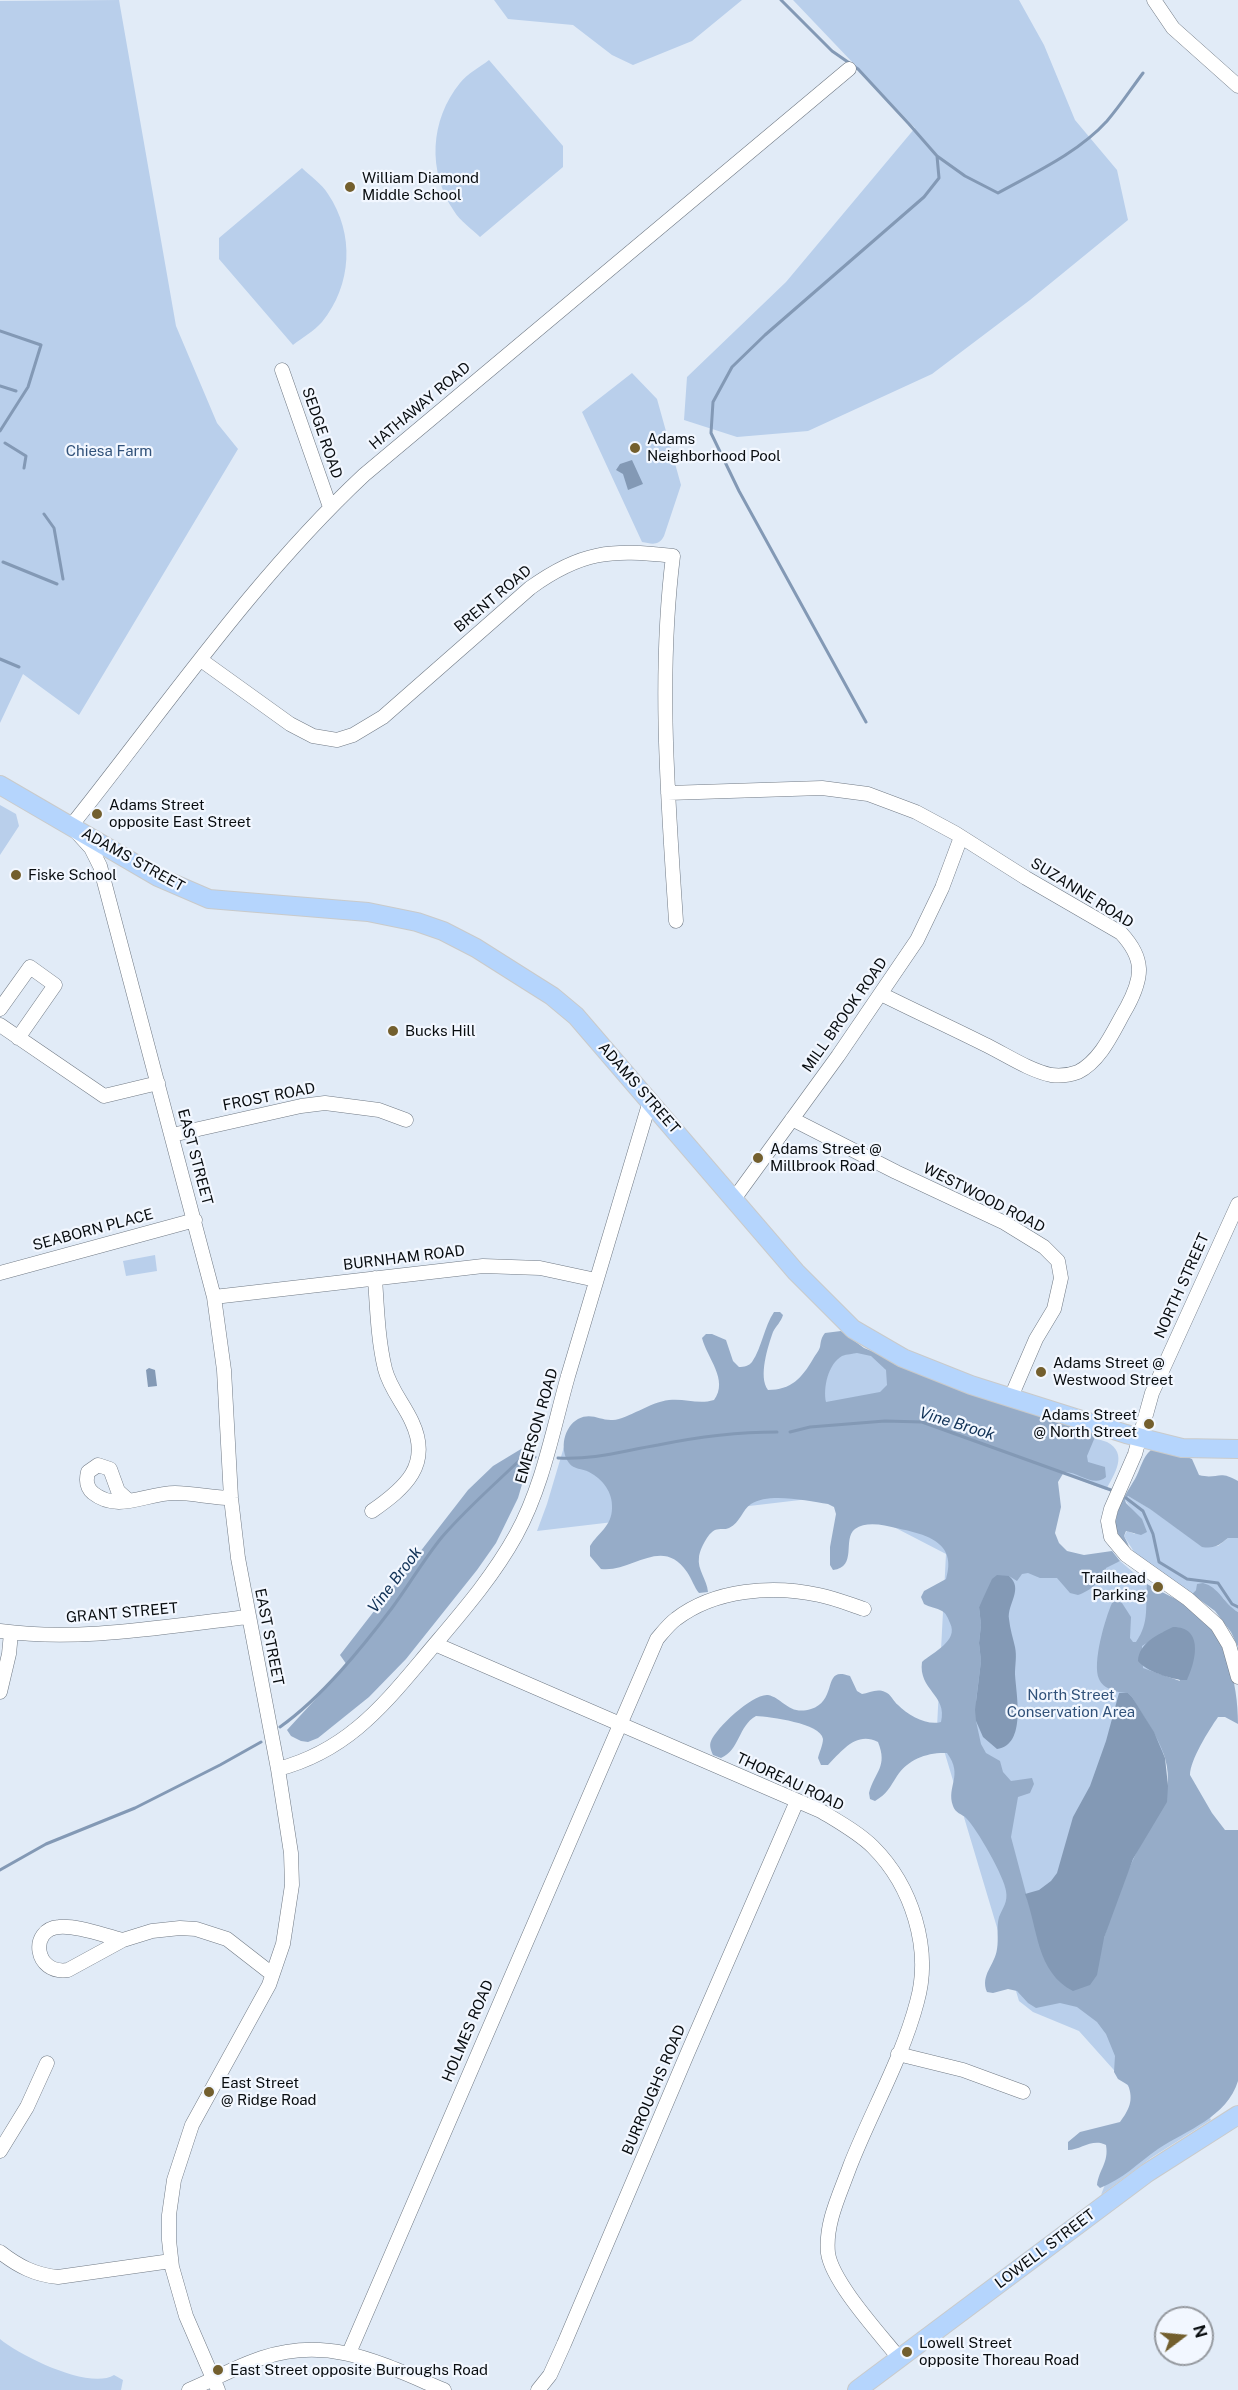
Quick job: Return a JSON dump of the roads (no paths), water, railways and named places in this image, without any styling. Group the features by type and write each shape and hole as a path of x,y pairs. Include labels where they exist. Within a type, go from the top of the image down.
{"main road":[{"name":"ADAMS STREET","path":"0,784 160,878 209,899 368,912 417,922 443,931 476,948 552,996 576,1016 796,1272 853,1329 903,1358 971,1385 1139,1438 1189,1449 1238,1449"},
{"name":"LOWELL STREET","path":"857,2390 1147,2173 1238,2115"}],"street":[{"path":"1154,0 1173,28 1236,81"},
{"name":"HATHAWAY ROAD","path":"71,826 283,559 330,507 364,475 849,69"},
{"name":"SEDGE ROAD","path":"282,370 330,507"},
{"name":"BRENT ROAD","path":"201,660 290,724 313,736 337,740 353,735 383,717 530,588 551,573 577,560 601,553 631,551 673,556 665,636 668,793 676,921"},
{"name":"SUZANNE ROAD","path":"668,793 822,788 868,794 916,812 1121,933 1137,954 1140,971 1131,999 1105,1046 1090,1064 1077,1072 1066,1075 1050,1075 881,994"},
{"name":"EAST STREET","path":"71,826 91,848 101,869 214,1297 224,1370 231,1498 239,1568 290,1842 292,1884 283,1944 273,1974 248,2024 216,2078 189,2131 174,2180 169,2215 171,2261 186,2316 216,2385"},
{"name":"MILL BROOK ROAD","path":"734,1199 917,940 942,888 961,837"},
{"path":"101,869 123,857"},
{"path":"0,1010 30,967 55,985 18,1038"},
{"path":"0,1026 104,1096 158,1083"},
{"name":"EMERSON ROAD","path":"278,1769 310,1759 357,1728 385,1704 494,1571 517,1534 536,1493 596,1280 650,1101"},
{"name":"FROST ROAD","path":"172,1136 325,1102 378,1110 406,1120"},
{"name":"WESTWOOD ROAD","path":"792,1119 896,1172 1005,1223 1044,1247 1058,1261 1061,1278 1054,1309 1036,1339 1011,1397"},
{"name":"NORTH STREET","path":"1238,1204 1152,1393 1131,1466 1109,1513 1108,1525 1111,1537 1125,1555 1188,1599 1217,1625 1229,1645 1238,1677"},
{"name":"SEABORN PLACE","path":"0,1272 195,1220"},
{"name":"BURNHAM ROAD","path":"214,1297 483,1266 540,1268 596,1280"},
{"path":"372,1511 400,1491 414,1472 420,1447 413,1423 391,1387 385,1370 375,1278"},
{"path":"128,1500 177,1493 231,1498"},
{"name":"HOLMES ROAD","path":"349,2353 657,1639 675,1619 701,1605 733,1593 762,1590 819,1595 864,1609"},
{"name":"GRANT STREET","path":"5,1632 40,1636 80,1635 248,1617"},
{"path":"0,1692 9,1654 5,1632"},
{"name":"THOREAU ROAD","path":"435,1644 821,1811 856,1833 873,1847 891,1869 907,1896 915,1916 921,1948 918,2000 898,2054 858,2146 827,2233 829,2256 836,2275 899,2358"},
{"name":"BURROUGHS ROAD","path":"538,2390 550,2375 564,2344 797,1801"},
{"path":"123,1940 62,1926 47,1931 42,1937 39,1952 46,1965 60,1971 68,1970 123,1940 166,1929 196,1929 227,1939 273,1974"},
{"path":"898,2054 963,2070 1023,2092"},
{"path":"0,2151 27,2107 47,2063"},
{"path":"0,2252 26,2270 44,2276 58,2277 171,2261"},
{"path":"189,2390 216,2385 263,2358 282,2353 337,2350 367,2358 444,2390"}],"waterway":[{"path":"781,0 832,51 858,69 937,156 939,178 924,197 765,335 732,367 713,402 711,433 739,491 866,722"},
{"path":"937,156 965,176 998,193 1055,162 1083,143 1107,121 1143,73"},
{"path":"0,331 41,345 28,387 0,431"},
{"path":"0,386 16,391"},
{"path":"5,443 26,456 24,468"},
{"path":"44,514 54,528 63,579"},
{"path":"3,562 57,584"},
{"path":"0,659 19,667"},
{"name":"Vine Brook","path":"790,1432 810,1427 885,1421 922,1422 1111,1490"},
{"name":"Vine Brook","path":"558,1458 596,1456 717,1436 777,1432"},
{"name":"Vine Brook","path":"280,1727 311,1702 354,1656 452,1526 523,1457 535,1457"},
{"name":"Vine Brook","path":"1126,1498 1143,1511 1153,1534 1159,1562 1187,1579 1218,1583 1232,1604 1238,1607"},
{"name":"Vine Brook","path":"0,1870 46,1844 135,1808 261,1742"}],"place":[{"name":"William Diamond Middle School","path":"350,187"},
{"name":"Adams Neighborhood Pool","path":"635,448"},
{"name":"Adams Street opposite East Street","path":"97,814"},
{"name":"Fiske School","path":"16,875"},
{"name":"Bucks Hill","path":"393,1031"},
{"name":"Adams Street @ Millbrook Road","path":"758,1158"},
{"name":"Adams Street @ Westwood Street","path":"1041,1372"},
{"name":"Adams Street @ North Street","path":"1149,1424"},
{"name":"Trailhead Parking","path":"1158,1587"},
{"name":"East Street @ Ridge Road","path":"209,2092"},
{"name":"Lowell Street opposite Thoreau Road","path":"907,2352"},
{"name":"East Street opposite Burroughs Road","path":"218,2370"}],"park label":[{"name":"Chiesa Farm","path":"109,451"},
{"name":"North Street Conservation Area","path":"1071,1704"}]}
